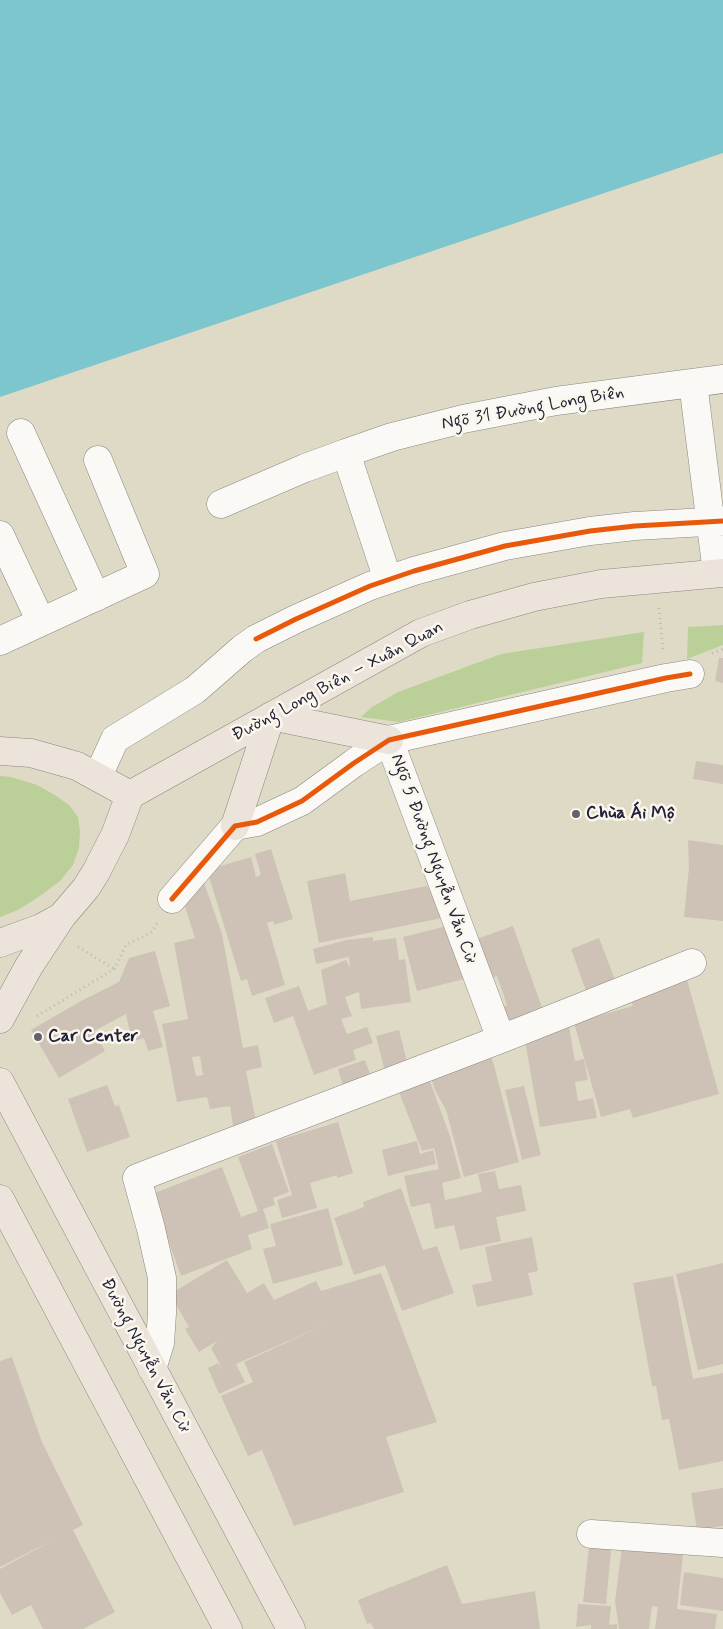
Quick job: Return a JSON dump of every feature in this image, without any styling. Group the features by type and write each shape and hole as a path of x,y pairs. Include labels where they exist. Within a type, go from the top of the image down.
{"main road":[{"name":"Đường Long Biên – Xuân Quan","path":"130,795 421,634 470,615 534,597 602,584 720,573"},
{"path":"235,826 271,716 389,740"},
{"path":"0,751 31,753 77,766 130,795 116,835 104,857 86,888 62,916 29,966 0,1019"},
{"path":"0,943 41,928 62,916"},
{"name":"Đường Nguyễn Văn Cừ","path":"0,1082 291,1629"},
{"path":"0,1199 228,1629"}],"street":[{"name":"Ngõ 31 Đường Long Biên","path":"221,504 346,452 392,437 463,419 556,402 723,379"},
{"path":"693,383 717,521 720,573"},
{"path":"21,433 96,597"},
{"path":"346,452 388,580"},
{"path":"0,641 145,574 98,460"},
{"path":"98,776 115,740 195,690 256,639 333,601 388,580 505,546 599,530 717,521"},
{"path":"0,535 41,622"},
{"path":"389,740 678,676"},
{"name":"Ngõ 5 Đường Nguyễn Văn Cừ","path":"235,826 258,822 302,800 389,740 501,1039"},
{"path":"172,900 235,826"},
{"path":"152,1369 160,1343 162,1278 137,1178 501,1039 692,963"},
{"path":"592,1534 723,1543"}],"path":[{"path":"657,578 678,676"},
{"path":"53,1005 114,969 126,945 152,932 172,900"},
{"path":"76,946 114,969"}],"green space":[{"path":"723,625 723,645 687,659 688,627"},
{"path":"644,632 642,663 399,722 361,717 372,707 398,692 501,654"},
{"path":"0,776 11,777 37,785 55,795 69,805 78,817 80,831 79,848 73,865 60,881 18,910 0,917"}],"water":[{"path":"0,0 723,0 723,153 0,397"}],"building":[{"path":"719,658 723,658 723,683 715,681"},
{"path":"696,761 723,765 723,784 693,779"},
{"path":"688,840 723,845 723,921 684,917 689,867"},
{"path":"271,849 293,919 274,925 273,921 267,923 285,985 252,996 247,979 241,981 207,870 251,857 256,877 261,875 255,854"},
{"path":"345,873 350,901 427,886 439,905 442,918 319,943 307,881"},
{"path":"201,874 222,934 243,1048 258,1045 262,1067 246,1071 256,1121 233,1126 230,1106 210,1109 207,1097 177,1102 162,1024 188,1019 174,943 195,938 181,894","holes":["200,1056 203,1075 196,1076 192,1057"]},
{"path":"451,925 464,979 417,991 403,937"},
{"path":"513,926 546,1019 502,1034 493,1010 507,1005 497,976 482,982 468,942"},
{"path":"373,937 373,941 396,938 399,960 405,959 411,1002 361,1009 359,992 345,997 352,1016 341,1019 347,1034 367,1027 373,1043 353,1050 356,1060 314,1075 293,1016 274,1023 265,998 299,986 308,1011 327,1004 321,970 346,960 350,967 349,957 316,964 313,949 346,940"},
{"path":"599,938 617,985 588,996 571,949"},
{"path":"155,951 170,1006 153,1011 163,1047 148,1051 144,1038 132,1042 126,1014 94,1031 105,1051 59,1078 31,1030 81,1001 119,982 129,958"},
{"path":"686,976 719,1094 633,1118 630,1109 601,1117 574,1023 633,1006 628,992"},
{"path":"569,1026 575,1061 584,1059 588,1080 575,1082 578,1101 593,1098 597,1118 540,1127 524,1035"},
{"path":"399,1030 409,1070 386,1076 376,1036"},
{"path":"489,1050 519,1162 464,1177 446,1110 435,1090 429,1070"},
{"path":"365,1060 373,1082 345,1092 338,1069"},
{"path":"429,1079 450,1136 461,1178 442,1183 445,1200 482,1192 478,1174 495,1171 499,1189 521,1185 526,1211 496,1217 501,1241 460,1250 454,1225 435,1229 430,1203 411,1207 404,1176 439,1169 434,1148 422,1151 399,1092"},
{"path":"107,1085 115,1106 119,1105 130,1137 87,1152 68,1099"},
{"path":"524,1086 541,1155 522,1160 505,1090"},
{"path":"338,1122 353,1173 337,1178 337,1175 310,1183 317,1208 282,1218 277,1200 292,1195 276,1141"},
{"path":"417,1141 420,1154 433,1150 436,1164 388,1176 382,1150"},
{"path":"272,1144 289,1192 273,1198 275,1205 263,1209 269,1228 248,1235 252,1249 181,1276 152,1194 222,1167 241,1217 258,1211 238,1157"},
{"path":"401,1188 423,1250 437,1246 454,1293 402,1311 385,1265 354,1275 334,1218 364,1207 363,1202"},
{"path":"328,1208 343,1265 273,1284 263,1249 276,1246 270,1224"},
{"path":"532,1237 538,1271 528,1273 533,1295 477,1307 472,1285 492,1281 485,1247"},
{"path":"227,1260 247,1293 264,1283 274,1300 316,1281 321,1291 381,1273 437,1422 386,1437 404,1492 294,1526 262,1450 248,1456 221,1396 253,1382 244,1362 327,1324 236,1364 245,1382 219,1394 208,1368 218,1363 223,1370 211,1348 217,1341 199,1352 185,1329 189,1327 170,1294"},
{"path":"723,1263 723,1364 698,1370 676,1274"},
{"path":"673,1276 693,1379 723,1373 723,1461 679,1470 669,1419 662,1420 656,1386 652,1386 633,1283"},
{"path":"12,1357 42,1442 83,1525 73,1530 115,1612 83,1629 43,1629 31,1605 12,1615 0,1593 0,1569 55,1539 0,1567 0,1361"},
{"path":"723,1488 723,1526 697,1530 691,1493"},
{"path":"590,1538 612,1540 606,1604 583,1602"},
{"path":"622,1547 683,1555 677,1609 717,1614 715,1629 655,1629 658,1607 652,1606 649,1629 619,1629 615,1601"},
{"path":"447,1565 462,1604 535,1591 540,1629 374,1629 371,1623 367,1624 358,1600"},
{"path":"684,1572 723,1578 723,1611 680,1605"},
{"path":"578,1604 611,1606 609,1625 617,1624 617,1629 591,1629 591,1625 576,1627"}],"cycle path":[{"path":"256,639 370,586 414,571 505,546 590,531 635,526 723,521"},
{"path":"172,899 235,826 257,822 302,801 389,740 690,674"}],"place":[{"name":"Chùa Ái Mộ","path":"576,814"},
{"name":"Car Center","path":"38,1037"}]}
